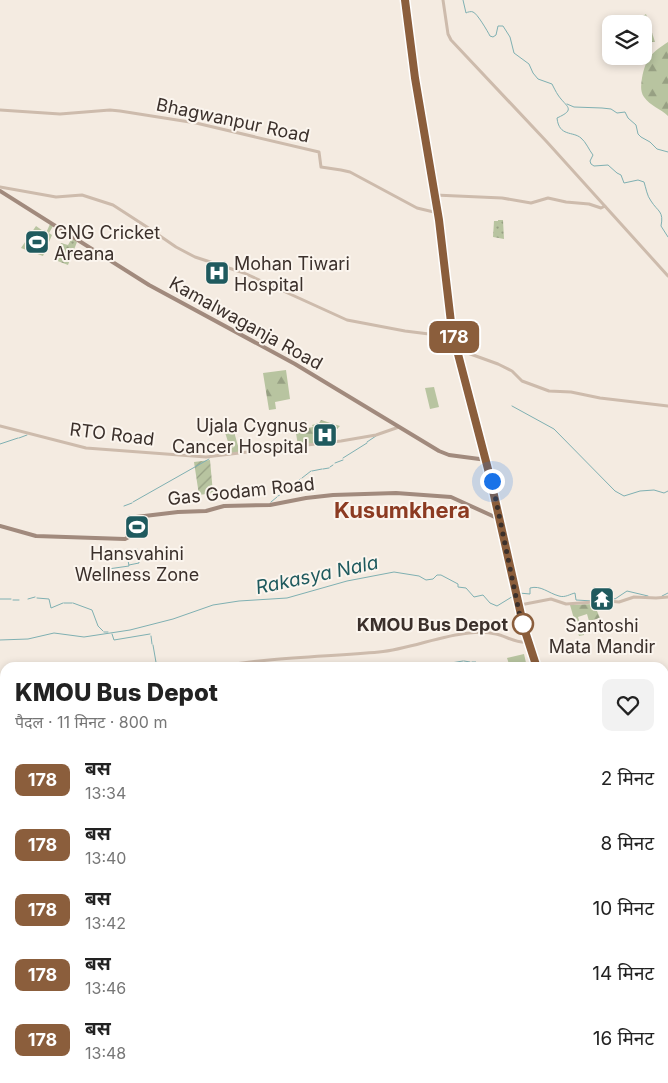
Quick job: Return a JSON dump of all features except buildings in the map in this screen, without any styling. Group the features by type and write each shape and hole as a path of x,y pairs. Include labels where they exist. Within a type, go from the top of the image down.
{"main road":[{"path":"405,0 415,78 440,226 456,346 486,460 519,606 534,662"},
{"name":"Kamalwaganja Road","path":"0,191 149,285 295,364 397,427 444,453 486,460"},
{"name":"Gas Godam Road","path":"0,526 36,536 125,539 133,535 134,518 136,517 206,511 224,506 270,505 333,495 396,493 445,495 499,518"}],"street":[{"path":"443,0 450,38 668,276"},
{"name":"Bhagwanpur Road","path":"0,110 60,114 113,110 174,119 247,135 319,152 321,167 347,171 417,208 438,213"},
{"path":"0,187 57,198 82,196 112,205 176,247 195,257 246,274 347,320 429,334 459,346 462,351 512,371 522,381 549,391 571,392 600,398 668,406"},
{"path":"435,195 502,198 531,203 548,198 589,204 601,208 605,206"},
{"name":"RTO Road","path":"0,426 82,448 206,457 341,441 376,435 397,427"},
{"path":"519,606 551,599 566,604 608,600 619,602 634,597 656,598 668,596"},
{"path":"257,662 294,657 383,651 470,633 496,634 528,642"}],"green space":[{"path":"668,42 668,116 646,100 641,88 646,65 652,65 652,55"},
{"path":"503,220 504,239 493,237 494,221"},
{"name":"GNG Cricket Areana","path":"50,224 53,226 49,233 52,235 43,256 21,248 36,226 46,233"},
{"path":"72,238 77,242 68,265 55,260 61,243 68,245"},
{"path":"286,370 290,399 275,402 276,409 269,410 263,373"},
{"path":"434,387 439,407 430,409 425,388"},
{"path":"306,420 308,428 313,427 312,425 319,423 321,420 340,426 337,429 319,431 319,438 316,439 317,443 298,445 294,422"},
{"path":"231,421 240,453 232,454 230,449 234,447 230,448 222,423"},
{"path":"210,460 213,493 199,495 194,462"},
{"path":"594,604 600,618 589,621 587,614 578,617 584,635 579,636 570,605"},
{"path":"524,654 526,662 508,662 507,658"}],"waterway":[{"path":"463,0 466,13 475,13 490,36 496,35 498,26 503,26 510,37 514,53 529,64 538,79 552,84 568,108 567,112 557,118 558,124 563,131 581,138 593,155 590,161 591,164 594,166 608,165 621,175 624,183 638,180 644,182 650,199 661,214 661,226 668,237"},
{"path":"567,104 574,107 611,109 617,113 625,112 628,118 636,125 638,134 641,137 657,149 668,152"},
{"path":"512,406 554,429 615,491 624,496 640,491 654,490 664,493 668,491"},
{"path":"19,438 27,435"},
{"path":"367,442 376,436"},
{"path":"0,444 18,438"},
{"path":"343,458 367,443"},
{"path":"133,502 209,459"},
{"path":"335,463 343,460"},
{"path":"323,469 329,468"},
{"path":"312,471 322,469"},
{"path":"302,478 311,471"},
{"path":"296,483 300,479"},
{"path":"283,493 295,484"},
{"path":"278,496 283,493"},
{"path":"271,502 277,497"},
{"path":"124,506 132,503"},
{"path":"129,565 139,563 137,549"},
{"path":"108,569 129,566 128,560"},
{"path":"100,571 107,570"},
{"path":"93,576 99,572"},
{"name":"Rakasya Nala","path":"0,640 28,639 54,633 84,637 130,630 173,619 213,605 239,601 287,598 347,581 394,572 419,576 426,580 441,575 458,584 458,587 466,588 474,597 483,595 490,603 497,606 515,595"},
{"name":"Rakasya Nala","path":"519,593 530,594 530,588 534,587 561,596 575,593 576,600 593,601"},
{"name":"Rakasya Nala","path":"597,601 607,595 615,599 627,591 648,596"},
{"name":"Rakasya Nala","path":"662,596 668,593"},
{"path":"28,599 35,597"},
{"path":"37,598 49,599 51,608 63,603"},
{"path":"0,599 11,599"},
{"path":"13,600 19,600"},
{"path":"64,603 72,603"},
{"path":"73,603 92,610 98,626 103,631"},
{"path":"112,634 114,640 150,634"},
{"path":"151,636 152,644"},
{"path":"153,645 156,662"},
{"path":"457,662 463,661"},
{"path":"464,661 470,662"}],"bus line":[{"name":"178","path":"405,0 415,78 440,226 452,331 454,332 456,348 489,473 508,559 515,580 524,628 535,662"}],"place":[{"name":"GNG Cricket Areana","path":"37,242"},
{"name":"Mohan Tiwari Hospital","path":"217,273"},
{"name":"Ujala Cygnus Cancer Hospital","path":"325,435"},
{"name":"Hansvahini Wellness Zone","path":"137,527"},
{"name":"Santoshi Mata Mandir","path":"602,599"},
{"name":"KMOU Bus Depot","path":"523,624"}],"district":[{"name":"Kusumkhera","path":"402,510"}],"route":[{"path":"492,481 522,626 523,624"}]}
